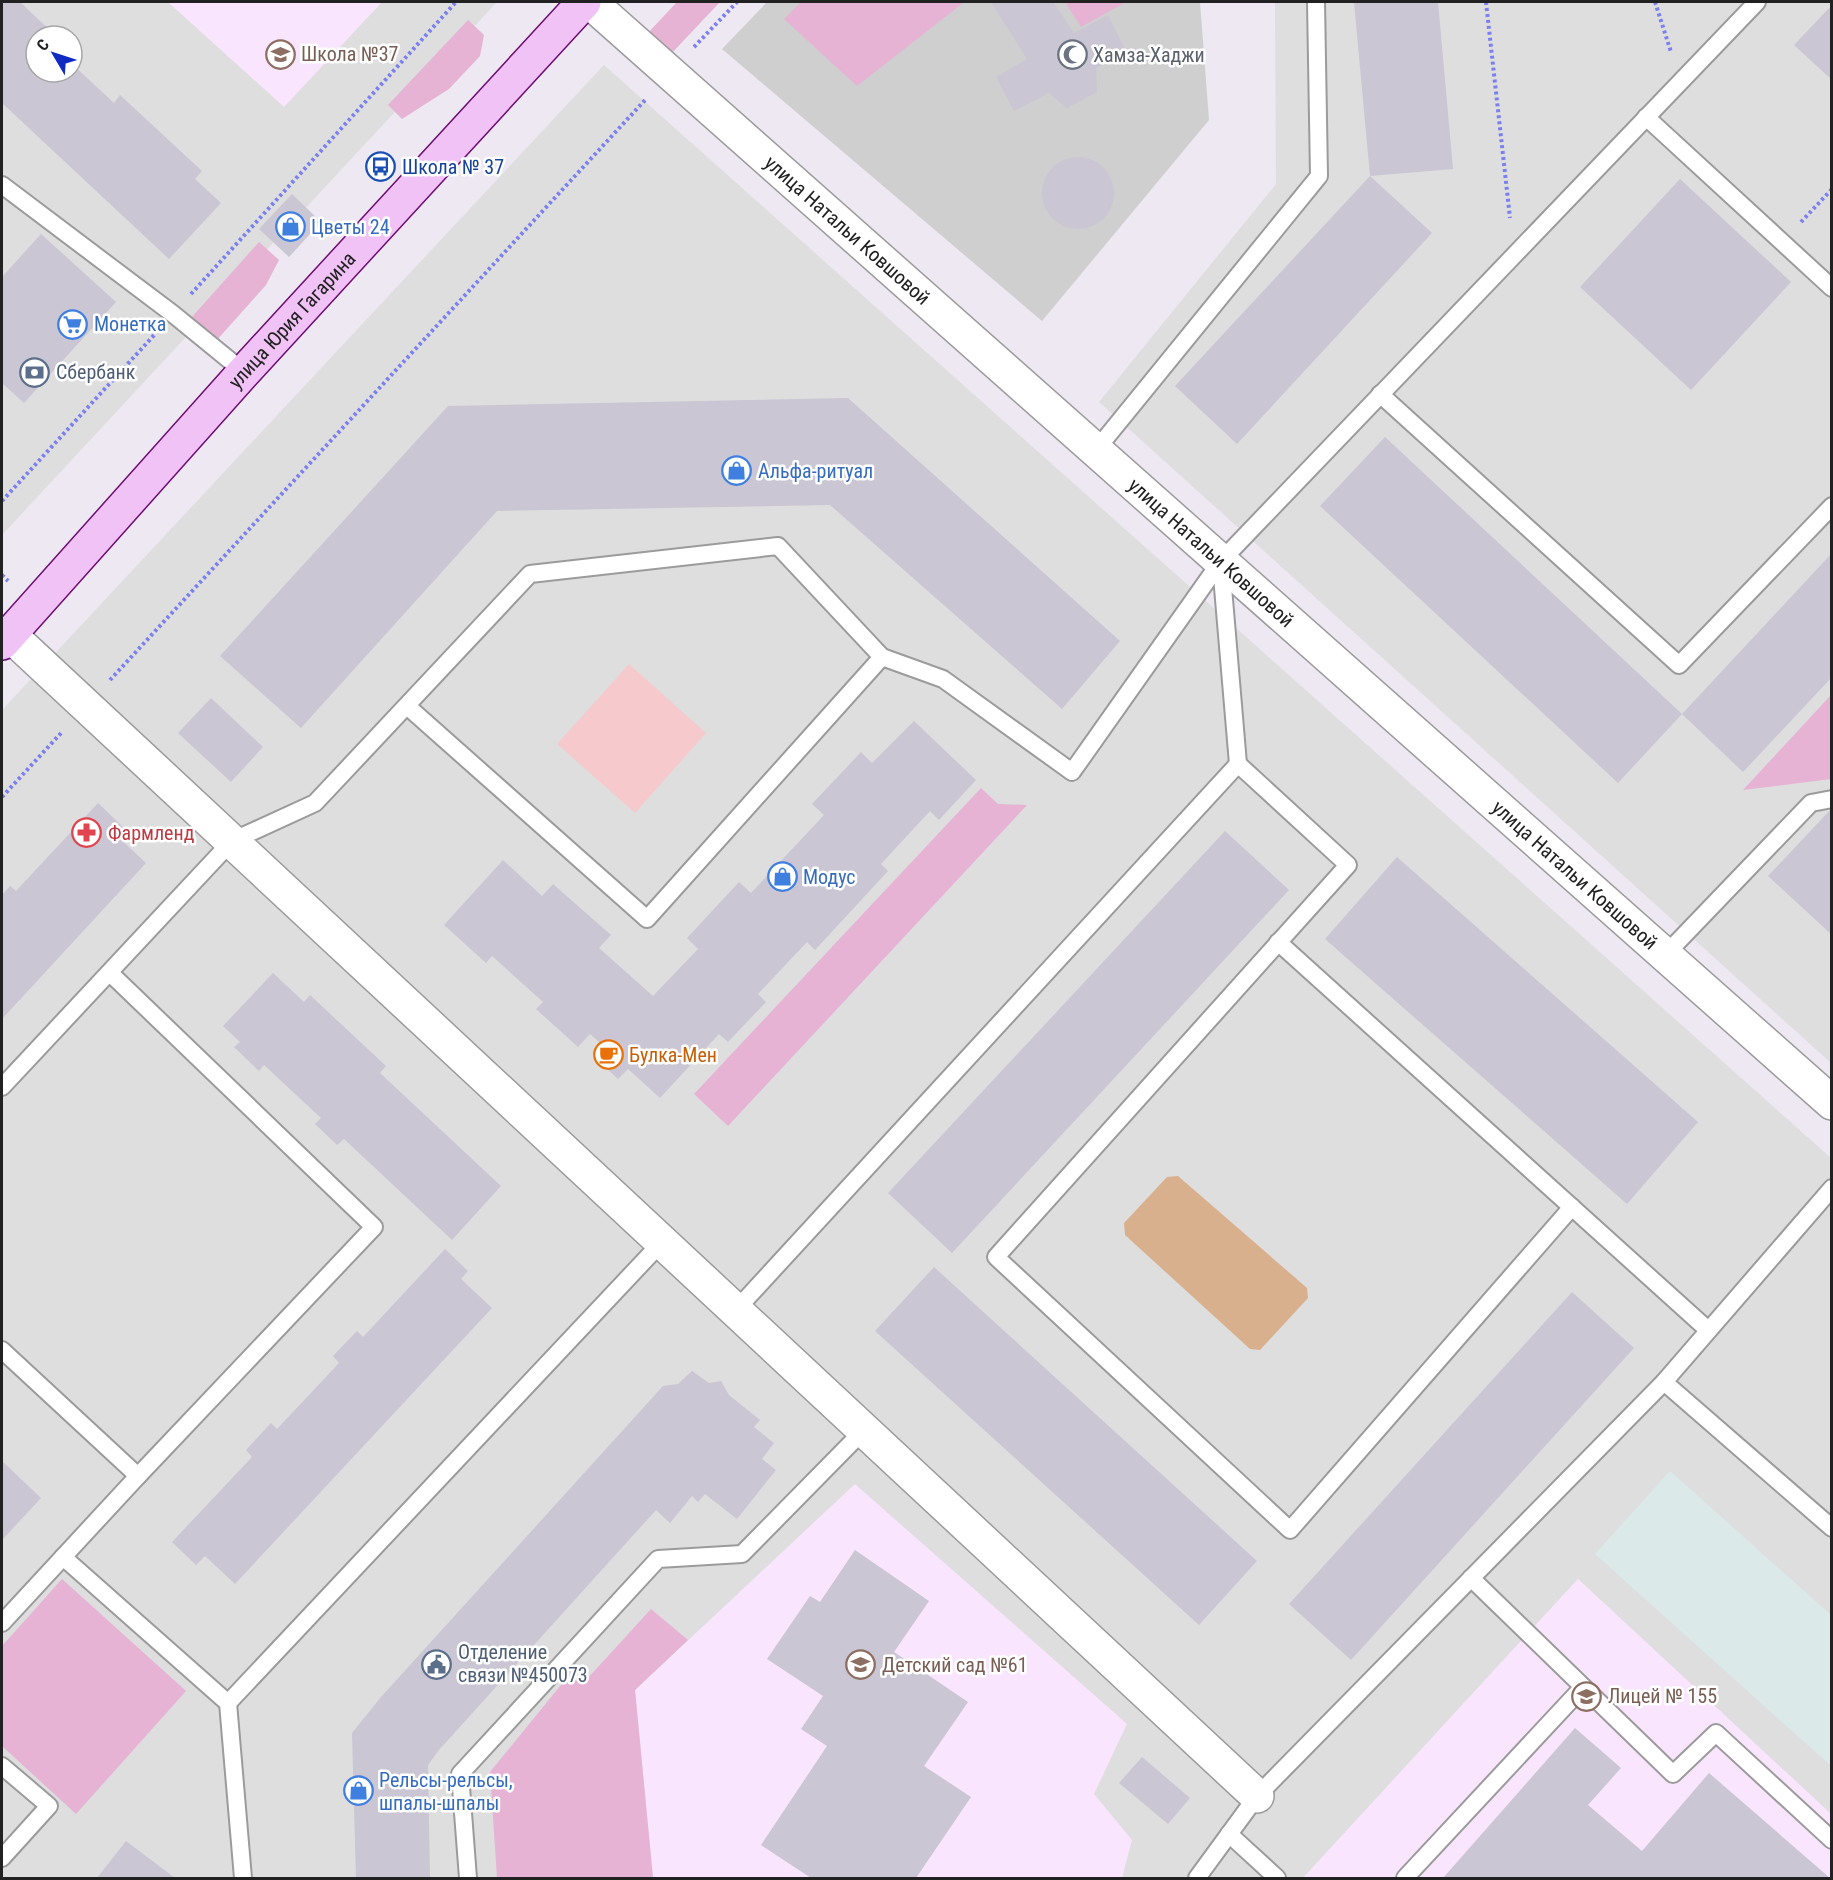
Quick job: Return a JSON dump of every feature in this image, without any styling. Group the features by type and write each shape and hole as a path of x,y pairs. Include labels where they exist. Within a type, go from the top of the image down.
{"main road":[{"name":"улица Юрия Гагарина","path":"4,635 584,2"}],"street":[{"name":"улица Натальи Ковшовой","path":"590,2 1832,1103"},
{"path":"4,635 87,705 1257,1796"}],"lane":[{"path":"1096,450 1319,177 1316,2"},
{"path":"2,1087 232,841 315,803 530,574 778,546 882,657 943,679 1072,772 1221,561 1757,2"},
{"path":"1646,117 1832,288"},
{"path":"2,184 173,314 244,372"},
{"path":"1380,394 1679,665 1832,506"},
{"path":"1221,561 1238,764 1348,865 996,1257 1290,1530 1572,1207"},
{"path":"407,706 647,919 882,657"},
{"path":"735,1311 1238,764"},
{"path":"1665,955 1811,803 1832,800"},
{"path":"1278,942 1708,1330"},
{"path":"2,1623 374,1227 110,973"},
{"path":"1197,1878 1257,1796 1664,1382 1832,1188"},
{"path":"228,1703 662,1243"},
{"path":"2,1350 138,1476"},
{"path":"1664,1382 1832,1528"},
{"path":"468,1878 460,1774 658,1559 742,1554 863,1431"},
{"path":"63,1557 228,1703 243,1878"},
{"path":"1471,1578 1673,1774 1716,1733 1832,1840"},
{"path":"1405,1878 1583,1687"},
{"path":"2,1766 49,1806 2,1858"},
{"path":"1229,1834 1277,1878"}],"path":[{"path":"2,501 456,2"},
{"path":"2,797 737,2"},
{"path":"1486,2 1514,255"},
{"path":"1655,2 1680,82"},
{"path":"1782,243 1832,189"}],"shaded area":[{"path":"2,2 497,2 2,535"},
{"name":"Школа №37","path":"168,2 382,2 284,107"},
{"path":"677,2 720,2 670,55 647,34"},
{"path":"767,2 1200,2 1209,120 1042,321 722,49"},
{"path":"801,2 963,3 857,86 784,19"},
{"path":"1065,2 1126,2 1081,27"},
{"path":"1275,2 1831,2 1831,1063 1099,402 1276,184"},
{"path":"468,20 484,35 480,56 449,89 402,119 388,105"},
{"path":"604,65 1831,1158 1831,1814 1578,1579 1303,1878 2,1878 2,710"},
{"path":"259,242 279,260 266,285 216,341 191,318"},
{"path":"629,664 706,733 635,813 557,744"},
{"path":"1831,695 1831,779 1743,790"},
{"path":"981,788 998,804 1027,805 728,1126 694,1094"},
{"path":"1178,1176 1307,1288 1308,1298 1260,1350 1250,1349 1125,1235 1124,1223 1167,1177"},
{"path":"1670,1471 1831,1615 1831,1766 1595,1554"},
{"name":"Детский сад №61","path":"855,1484 1127,1724 1094,1794 1132,1840 1122,1878 653,1878 635,1690"},
{"path":"62,1579 186,1691 76,1814 2,1746 2,1646"},
{"name":"Лицей № 155","path":"1578,1579 1831,1814 1831,1878 1303,1878"},
{"path":"651,1609 688,1640 635,1690 653,1878 497,1878 490,1772 565,1680 587,1679"}],"building":[{"path":"2,2 20,2 43,24 24,24 24,84 84,84 84,75 114,103 120,95 202,171 195,179 221,203 169,259 2,103"},
{"name":"Хамза-Хаджи","path":"991,2 1053,2 1074,33 1108,15 1126,51 1096,68 1097,92 1067,108 1049,93 1014,111 996,77 1027,59"},
{"path":"1354,2 1438,2 1453,169 1370,176"},
{"path":"1832,5 1832,80 1794,45"},
{"path":"1085,157 1104,167 1112,179 1114,193 1112,207 1104,219 1092,227 1071,229 1052,219 1044,207 1042,186 1052,167 1064,159"},
{"path":"1370,176 1432,233 1237,444 1175,386"},
{"path":"1680,179 1791,282 1691,390 1580,287"},
{"path":"292,194 321,222 289,257 259,229"},
{"path":"41,234 116,302 24,403 2,383 2,277"},
{"path":"848,398 1120,641 1062,709 830,505 497,511 301,728 220,656 448,406"},
{"path":"1385,437 1682,714 1618,783 1320,506"},
{"path":"1832,553 1832,677 1743,772 1682,714"},
{"path":"211,698 263,747 231,782 178,733"},
{"path":"914,721 976,780 939,820 930,811 881,864 888,871 815,950 807,942 758,994 766,1002 728,1042 719,1034 660,1098 628,1069 618,1079 594,1057 604,1046 590,1034 578,1047 536,1009 543,1002 492,956 486,963 444,925 503,860 542,896 553,884 611,935 599,948 653,996 698,949 687,938 739,882 751,893 824,815 812,804 861,752 872,763"},
{"path":"98,803 123,827 116,835 146,863 2,1019 2,895 10,886 16,891"},
{"path":"1832,808 1832,935 1768,876"},
{"path":"1225,831 1289,890 952,1253 888,1193"},
{"path":"1397,857 1698,1122 1627,1204 1325,939"},
{"path":"273,973 304,1002 310,995 386,1066 380,1073 501,1186 452,1240 344,1139 337,1145 315,1124 321,1118 264,1065 259,1071 234,1047 240,1042 223,1026"},
{"path":"445,1249 468,1271 461,1279 492,1308 235,1584 205,1556 196,1565 172,1542 252,1457 246,1450 271,1423 277,1429 339,1363 333,1356 357,1331 363,1337"},
{"path":"934,1267 1257,1561 1199,1625 875,1331"},
{"path":"1572,1292 1634,1348 1351,1660 1289,1604"},
{"path":"692,1371 709,1383 721,1381 729,1395 760,1420 754,1427 774,1443 762,1459 776,1470 737,1519 705,1494 698,1502 692,1496 670,1523 656,1510 428,1765 430,1878 356,1878 352,1733 381,1697 663,1386 678,1384"},
{"path":"2,1461 41,1498 2,1540"},
{"path":"855,1550 929,1601 894,1652 968,1702 924,1766 971,1797 916,1878 811,1878 761,1845 827,1746 801,1729 823,1696 767,1659 810,1596 820,1602"},
{"path":"1575,1728 1621,1768 1588,1805 1642,1851 1709,1773 1830,1878 1443,1878"},
{"path":"1142,1757 1190,1798 1168,1824 1119,1783"},
{"path":"126,1841 175,1878 97,1878"}],"place":[{"name":"Школа №37","path":"280,54"},
{"name":"Хамза-Хаджи","path":"1072,55"},
{"name":"Школа № 37","path":"381,167"},
{"name":"Цветы 24","path":"290,227"},
{"name":"Монетка","path":"73,324"},
{"name":"Сбербанк","path":"35,372"},
{"name":"Альфа-ритуал","path":"737,471"},
{"name":"Фармленд","path":"87,833"},
{"name":"Модус","path":"782,877"},
{"name":"Булка-Мен","path":"608,1055"},
{"name":"Отделение связи №450073","path":"437,1664"},
{"name":"Детский сад №61","path":"861,1665"},
{"name":"Лицей № 155","path":"1587,1696"},
{"name":"Рельсы-рельсы, шпалы-шпалы","path":"358,1791"}]}
